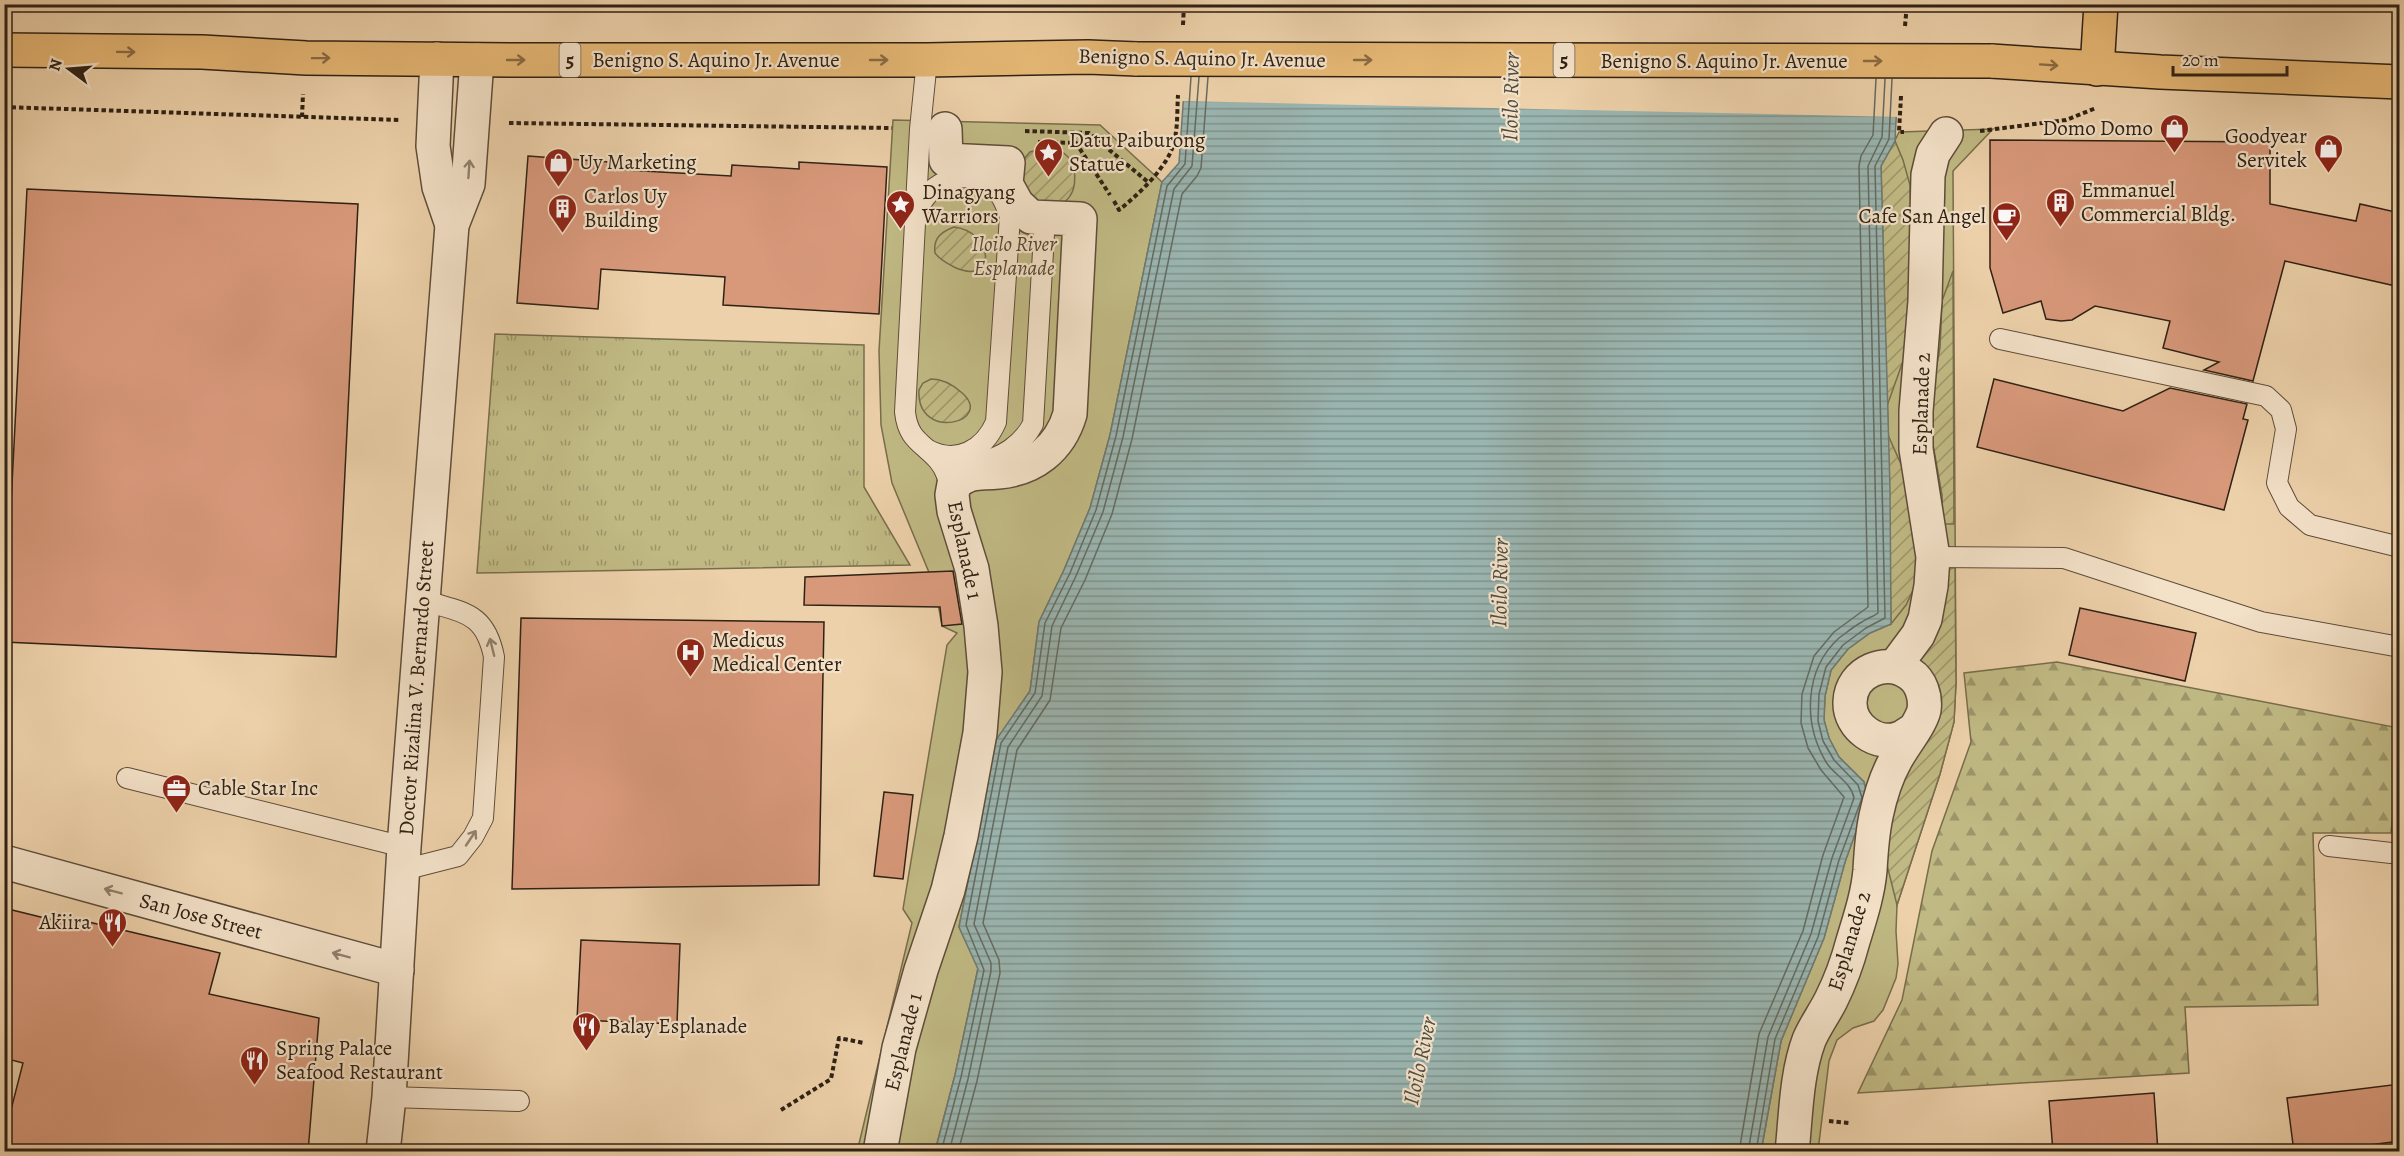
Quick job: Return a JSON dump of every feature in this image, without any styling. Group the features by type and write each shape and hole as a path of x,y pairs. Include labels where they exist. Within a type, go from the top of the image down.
{"highway":[{"path":"2097,69 2101,4"},
{"name":"Benigno S. Aquino Jr. Avenue","path":"4,50 202,52 306,58 477,60 927,60 1088,57 1991,62 2097,69 2400,82"}],"street":[{"name":"Doctor Rizalina V. Bernardo Street","path":"437,59 434,146 439,187 452,225"},
{"name":"Doctor Rizalina V. Bernardo Street","path":"383,1152 389,1097 404,859 452,225 468,184 477,60"},
{"name":"Esplanade 1","path":"880,1152 899,1048 921,970 948,890 961,836 980,733 985,672 972,569 954,511 952,495 954,484 978,471 1013,470 1038,460 1059,439 1070,414 1080,219 1031,217 1017,204 1006,184 1008,163 946,160 945,129"},
{"name":"Esplanade 2","path":"1792,1152 1805,1052 1818,1021 1831,1000 1852,945 1865,902 1872,832 1879,800 1894,761 1924,710 1921,686 1914,676 1895,666 1918,635 1925,619 1933,557 1916,449 1916,411 1925,301 1928,175 1934,153 1946,134"},
{"path":"1895,666 1879,666 1868,671 1859,680 1852,690 1850,702 1852,715 1857,725 1866,734 1877,739 1901,738 1912,731"},
{"name":"San Jose Street","path":"4,862 397,970"}],"lane":[{"path":"927,60 905,412 909,430 918,443 939,460 946,471 952,495"},
{"path":"915,229 919,207 928,192 943,182 959,177 983,181 996,190 1005,202 1010,216 996,422 991,435 967,454 942,456 918,443"},
{"path":"939,460 965,464 998,457 1020,442 1033,424 1045,217"},
{"path":"2000,339 2266,396 2282,410 2286,429 2277,483 2289,507 2310,525 2400,547"},
{"path":"1933,557 2064,558 2261,622 2400,647"},
{"path":"127,778 404,859 432,865 458,856 473,837 483,818 494,657 490,638 479,622 466,614 423,600"},
{"path":"2329,846 2400,854"},
{"path":"389,1097 519,1101"}],"path":[{"path":"1946,134 2066,120 2096,108"},
{"path":"1017,131 1089,133 1148,182"},
{"path":"1029,141 1076,143 1119,210 1137,196 1160,169 1174,143"},
{"path":"781,1110 831,1080 839,1038 899,1048"}],"green space":[{"name":"Iloilo River Esplanade","path":"893,120 1100,125 1162,182 1110,435 1090,508 1039,622 1030,691 996,741 959,927 978,968 955,1075 935,1151 857,1152 912,923 903,909 947,645 957,633 942,626 935,587 892,483 881,425 879,351"},
{"path":"1993,129 1953,171 1956,683 1954,722 1940,774 1897,905 1898,964 1896,978 1883,1010 1874,1021 1853,1028 1837,1040 1829,1061 1818,1151 1761,1152 1781,1041 1824,938 1845,862 1868,798 1864,782 1839,757 1829,738 1824,720 1825,696 1831,670 1848,649 1870,633 1891,624 1890,488 1883,264 1887,157 1899,132"},
{"path":"1895,141 1910,185 1912,249 1907,350 1887,406 1881,166"},
{"path":"1048,147 1066,155 1075,175 1073,191 1069,198 1056,205 1027,201 1018,166 1030,152"},
{"path":"954,227 968,231 983,247 986,256 984,264 978,270 968,271 954,267 935,253 935,243 939,236"},
{"path":"1953,271 1954,524 1943,524 1942,495 1931,433 1932,391 1940,348 1942,301"},
{"path":"495,334 864,345 864,487 910,565 477,573"},
{"path":"931,379 947,383 961,392 969,403 969,412 963,419 940,422 929,417 921,407 919,390 923,383"},
{"path":"1888,435 1904,471 1918,548 1915,586 1906,605 1891,624"},
{"path":"1942,567 1955,568 1954,722 1940,774 1897,905 1887,865 1890,824 1899,792 1915,757 1934,731 1937,710 1916,659"},
{"path":"2057,662 2399,728 2399,762 2391,833 2313,833 2318,1005 2185,1007 2189,1073 1858,1093 1902,1000 1932,851 1971,742 1964,673"}],"water":[{"name":"Iloilo River","path":"1190,5 1902,5 1895,141 1881,166 1890,488 1891,624 1870,633 1848,649 1831,670 1825,696 1824,720 1829,738 1839,757 1864,782 1868,798 1845,862 1824,938 1781,1041 1761,1151 935,1152 955,1075 978,969 959,927 996,740 1030,691 1039,622 1090,508 1110,435 1162,182 1179,163"}],"pier":[{"path":"1187,4 1905,4 1899,117 1180,101"}],"building":[{"path":"1990,140 2270,142 2270,204 2356,221 2360,204 2400,213 2400,287 2285,261 2253,381 2204,370 2219,362 2163,348 2170,321 2095,306 2072,320 2046,319 2041,301 2003,313 1990,268"},
{"path":"528,156 609,162 608,169 731,176 732,165 799,169 799,162 887,167 879,314 723,305 725,277 601,269 598,309 517,303"},
{"path":"27,189 358,204 336,657 4,642"},
{"path":"1994,379 2123,411 2170,388 2247,404 2243,419 2248,420 2224,510 1977,447"},
{"path":"953,571 962,624 942,626 940,607 804,605 805,577"},
{"path":"2080,608 2196,633 2185,681 2069,655"},
{"path":"521,618 824,622 819,885 512,889"},
{"path":"884,792 913,795 903,879 874,876"},
{"path":"4,908 57,921 59,915 220,953 209,994 319,1018 308,1152 4,1152 4,1137 23,1063 4,1058"},
{"path":"581,940 680,944 677,1024 577,1020"},
{"path":"2400,1084 2400,1141 2315,1152 2294,1152 2287,1098"},
{"path":"2154,1093 2158,1152 2053,1152 2049,1101"}],"place":[{"name":"Domo Domo","path":"2174,154"},
{"name":"Goodyear Servitek","path":"2328,174"},
{"name":"Datu Paiburong Statue","path":"1048,178"},
{"name":"Uy Marketing","path":"558,188"},
{"name":"Emmanuel Commercial Bldg.","path":"2060,228"},
{"name":"Dinagyang Warriors","path":"901,230"},
{"name":"Carlos Uy Building","path":"563,234"},
{"name":"Cafe San Angel","path":"2007,242"},
{"name":"Medicus Medical Center","path":"691,678"},
{"name":"Cable Star Inc","path":"177,814"},
{"name":"Akiira","path":"112,948"},
{"name":"Balay Esplanade","path":"587,1052"},
{"name":"Spring Palace Seafood Restaurant","path":"255,1086"}]}
